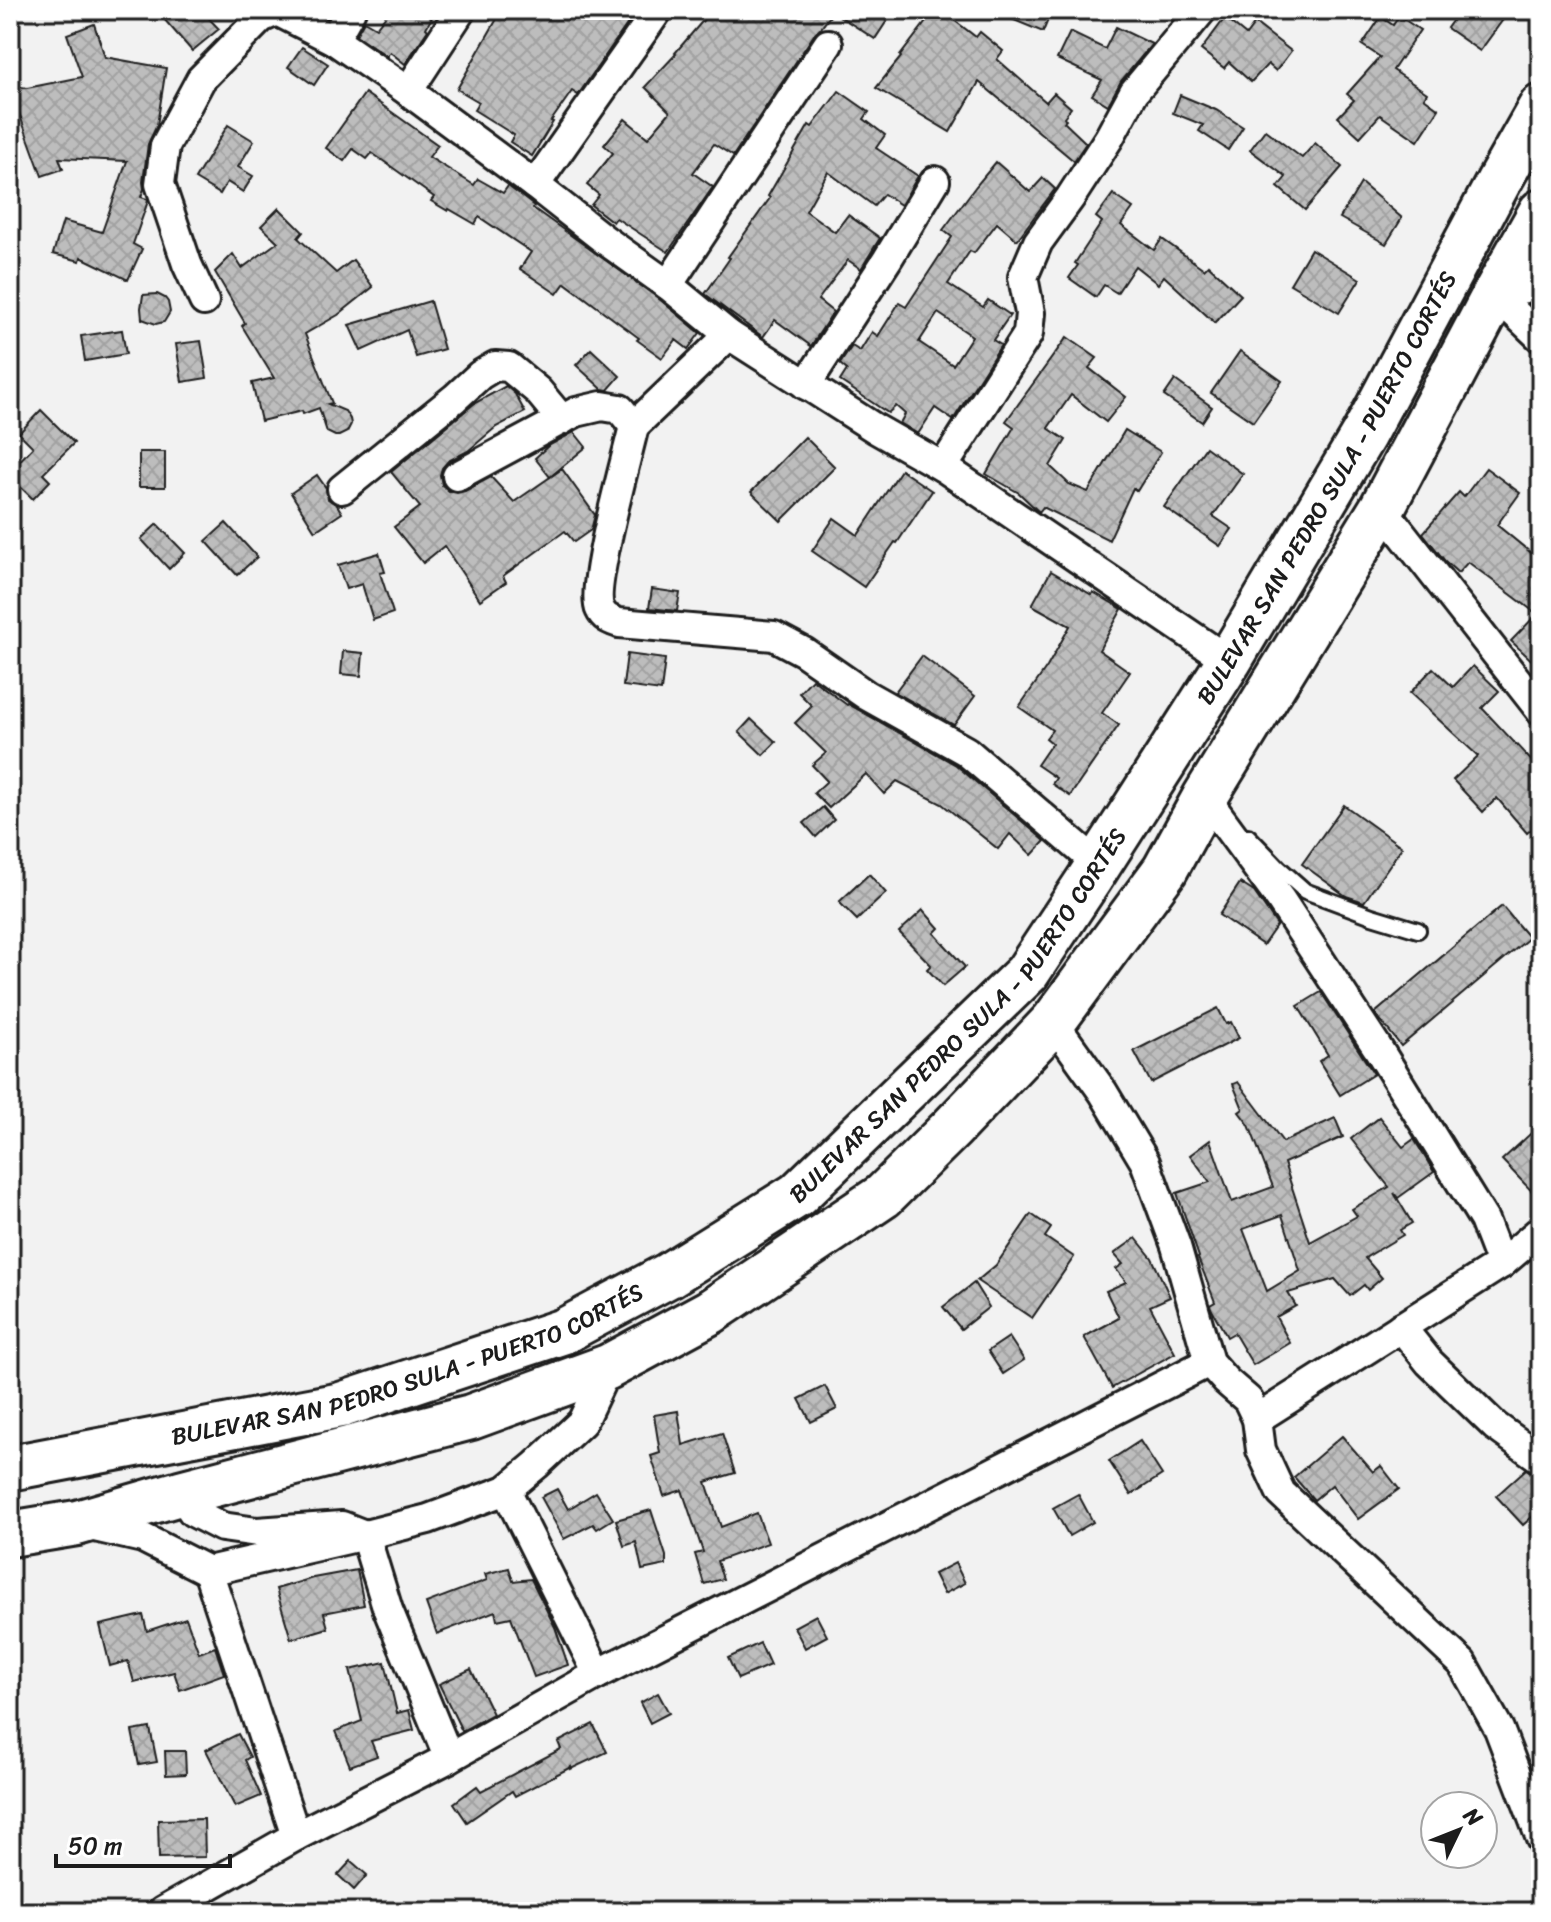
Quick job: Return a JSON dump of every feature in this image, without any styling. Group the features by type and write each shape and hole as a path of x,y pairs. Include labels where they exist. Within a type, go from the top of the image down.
{"highway":[{"name":"BULEVAR SAN PEDRO SULA - PUERTO CORTÉS","path":"10,1468 341,1405 564,1331 669,1275 797,1195 1027,973 1229,661 1364,434 1541,107"},
{"name":"BULEVAR SAN PEDRO SULA - PUERTO CORTÉS","path":"10,1534 77,1523 471,1417 608,1367 710,1312 883,1196 1053,1022 1165,870 1208,793 1382,508 1541,212"}],"street":[{"path":"334,40 351,10"},
{"path":"408,91 461,10"},
{"path":"535,185 658,10"},
{"path":"943,467 1028,334 1030,313 1023,277 1038,242 1109,138 1134,92 1202,10"},
{"path":"204,301 187,264 160,184 165,146 201,79 261,18 277,11 334,40 408,91 668,285 729,335 876,429 943,467 1229,661"},
{"path":"668,285 828,44"},
{"path":"806,385 935,181"},
{"path":"1495,294 1541,285"},
{"path":"1495,294 1541,338"},
{"path":"729,335 634,426 600,568 598,606 606,618 619,623 774,636 804,652 866,695 966,751 1099,865"},
{"path":"342,489 495,366 509,367 538,391 562,420"},
{"path":"457,476 576,412 602,406 620,409 634,426"},
{"path":"1382,508 1541,711"},
{"path":"1208,793 1377,1047 1484,1220 1501,1264"},
{"path":"1053,1022 1103,1092 1145,1162 1176,1246 1209,1362 1248,1400 1257,1419 1261,1450 1281,1493 1462,1663 1499,1729 1541,1839"},
{"path":"1257,1419 1501,1264 1541,1230"},
{"path":"1401,1327 1429,1362 1495,1426 1541,1459"},
{"path":"162,1912 296,1836 449,1758 598,1674 1209,1362"},
{"path":"77,1523 143,1538 208,1571 428,1519 506,1490 536,1465 582,1422 608,1367"},
{"path":"506,1490 598,1674"},
{"path":"180,1493 193,1512 222,1527 257,1532 342,1526 365,1535"},
{"path":"365,1535 388,1610 449,1758"},
{"path":"208,1571 296,1836"}],"lane":[{"path":"1208,793 1305,891 1418,930"}],"building":[{"path":"156,10 201,10 219,29 192,51"},
{"path":"390,10 436,10 426,28 428,30 405,64 390,52 387,56 356,35 364,21 376,28"},
{"path":"502,10 637,10 578,95 572,91 532,156 510,142 514,135 474,110 479,102 457,89"},
{"path":"712,10 894,10 875,39 833,12 814,35 733,156 714,144 693,173 713,187 668,252 616,218 613,222 591,205 599,195 587,185 613,153 604,145 625,119 648,138 670,112 645,87"},
{"path":"935,10 941,10 976,37 980,32 1003,51 997,59 1046,102 1054,93 1071,108 1064,122 1086,143 1074,161 979,82 950,132 876,88"},
{"path":"990,10 1052,10 1043,32"},
{"path":"1460,10 1510,10 1480,51 1447,28"},
{"path":"1399,16 1420,30 1393,70 1427,93 1424,98 1439,109 1418,141 1380,115 1360,137 1338,117 1354,100 1347,94 1380,57 1362,45 1381,17 1393,25"},
{"path":"1225,18 1246,35 1255,23 1291,51 1276,71 1268,64 1251,82 1229,62 1224,68 1201,50"},
{"path":"94,24 105,57 166,68 157,125 148,144 141,197 148,201 133,244 142,249 128,280 81,257 80,261 53,254 63,221 102,232 127,161 59,158 63,169 42,176 19,113 10,111 10,85 27,88 82,77 67,34"},
{"path":"1116,27 1152,44 1121,81 1108,105 1092,95 1102,80 1057,59 1070,32 1105,49"},
{"path":"302,47 328,64 314,85 288,67"},
{"path":"839,91 869,112 864,119 885,135 876,148 918,176 901,205 884,194 874,206 828,172 806,211 835,232 848,215 880,238 861,269 848,260 818,300 833,312 811,346 775,320 763,337 705,294 770,198 768,196 809,125 812,127"},
{"path":"365,93 438,145 429,157 474,185 478,179 503,193 508,186 533,208 658,298 700,333 688,349 676,340 662,358 565,283 557,294 520,269 531,252 479,217 475,224 431,201 434,197 372,153 367,159 353,149 344,161 326,148"},
{"path":"1180,95 1216,110 1243,127 1228,150 1199,131 1203,125 1173,113"},
{"path":"228,125 254,141 238,167 253,176 243,192 227,182 220,194 195,179"},
{"path":"1265,130 1302,158 1315,143 1342,167 1305,210 1278,187 1286,177 1250,150"},
{"path":"996,162 1030,192 1043,178 1055,189 1017,240 997,223 974,253 970,251 948,284 983,307 988,300 1010,315 993,340 1001,345 953,420 935,408 918,434 900,423 905,414 896,406 888,413 840,381 847,370 840,364 852,346 860,351 872,332 878,336 899,303 906,307 952,237 943,230","holes":["938,313 972,336 953,365 919,342"]},
{"path":"1361,183 1402,218 1386,244 1340,218"},
{"path":"1113,194 1133,208 1121,225 1154,250 1162,239 1204,269 1208,265 1241,295 1215,323 1164,276 1158,284 1135,266 1117,293 1104,285 1096,297 1069,278 1078,265 1075,263 1102,222 1096,217"},
{"path":"279,208 303,232 298,238 336,273 353,260 373,287 338,315 305,334 332,403 328,404 345,411 350,419 347,432 339,436 327,432 319,408 261,421 252,383 274,378 242,326 245,323 215,272 233,254 242,268 278,242 261,226"},
{"path":"1311,249 1360,279 1339,313 1290,284"},
{"path":"157,294 168,302 170,312 164,322 156,324 142,319 141,308 143,295"},
{"path":"430,301 444,349 416,357 407,330 361,351 349,325"},
{"path":"122,330 126,354 85,361 81,336"},
{"path":"1067,337 1097,358 1089,368 1126,397 1106,422 1071,395 1048,428 1066,440 1050,466 1069,484 1088,492 1125,430 1161,452 1137,491 1133,488 1109,540 1043,507 1039,512 1019,493 986,474 1014,427 1006,421"},
{"path":"201,341 207,378 182,382 176,344"},
{"path":"591,349 620,376 608,390 602,389 576,365"},
{"path":"1240,351 1282,381 1253,422 1211,393"},
{"path":"1175,380 1212,407 1202,422 1164,396"},
{"path":"506,386 515,394 525,412 496,427 468,451 448,461 440,475 442,485 457,493 491,477 514,502 562,469 595,515 591,530 574,542 565,531 503,576 506,582 480,600 444,546 423,563 394,527 420,507 391,472 475,403"},
{"path":"41,410 74,443 43,474 50,481 33,499 10,477 10,471 33,447 19,433"},
{"path":"574,432 586,447 550,477 535,458 548,446"},
{"path":"805,437 835,467 781,521 751,492"},
{"path":"1206,447 1243,474 1213,516 1232,529 1220,546 1164,507"},
{"path":"139,452 165,452 165,487 139,487"},
{"path":"1486,468 1520,493 1497,525 1541,561 1541,669 1511,641 1537,614 1468,562 1458,573 1423,533 1459,492 1464,497"},
{"path":"901,470 932,491 864,587 812,551 834,518 858,535"},
{"path":"317,475 326,488 328,499 342,513 315,531 291,493"},
{"path":"226,523 257,557 237,575 206,541"},
{"path":"157,524 185,553 169,569 141,539"},
{"path":"379,553 385,572 380,573 393,613 373,620 362,584 346,589 338,565"},
{"path":"1051,571 1122,609 1099,650 1130,672 1102,713 1119,725 1070,796 1052,784 1056,778 1037,765 1052,743 1046,738 1052,730 1019,707 1070,626 1032,605"},
{"path":"652,589 680,593 677,611 649,608"},
{"path":"343,651 363,653 361,676 341,674"},
{"path":"627,654 665,659 661,691 623,686"},
{"path":"922,656 975,696 954,725 895,692"},
{"path":"1473,666 1499,691 1482,708 1541,771 1541,821 1527,833 1497,798 1483,812 1453,780 1478,756 1410,693 1433,668 1453,687"},
{"path":"812,679 847,705 956,765 1045,841 1032,855 1010,834 998,849 942,804 897,781 884,794 866,774 829,808 814,793 827,781 812,765 826,753 795,723 812,706 799,693"},
{"path":"751,719 776,742 763,755 739,732"},
{"path":"1344,805 1402,847 1364,902 1346,896 1302,864"},
{"path":"823,807 834,820 816,837 804,823"},
{"path":"869,874 886,893 857,920 839,902"},
{"path":"1240,883 1254,892 1277,925 1263,945 1219,915"},
{"path":"1502,906 1529,938 1401,1046 1375,1013"},
{"path":"923,910 939,928 934,933 965,967 943,986 927,969 931,965 899,932"},
{"path":"1321,992 1374,1074 1340,1095 1319,1061 1328,1055 1298,1006"},
{"path":"1218,1008 1226,1024 1231,1022 1239,1038 1151,1083 1134,1051"},
{"path":"1238,1082 1283,1142 1335,1118 1343,1137 1284,1163 1310,1242 1357,1216 1352,1209 1389,1187 1351,1139 1379,1117 1403,1147 1414,1139 1434,1172 1398,1198 1394,1193 1412,1223 1400,1230 1403,1235 1365,1258 1382,1278 1368,1290 1364,1285 1350,1296 1335,1279 1288,1293 1296,1306 1276,1317 1290,1343 1253,1365 1234,1333 1227,1337 1212,1310 1210,1305 1215,1302 1177,1193 1210,1182 1190,1155 1210,1140 1232,1202 1273,1187 1249,1125 1239,1112 1243,1109 1233,1084","holes":["1282,1215 1300,1271 1267,1291 1243,1229"]},
{"path":"1541,1124 1541,1201 1502,1160"},
{"path":"1031,1214 1051,1228 1045,1237 1074,1257 1032,1318 977,1281 996,1265"},
{"path":"1136,1238 1152,1258 1170,1297 1150,1306 1175,1353 1112,1388 1084,1337 1119,1318 1106,1291 1126,1282 1116,1269 1123,1264 1114,1254"},
{"path":"974,1283 989,1307 961,1329 943,1307"},
{"path":"1009,1337 1024,1360 1003,1374 988,1351"},
{"path":"825,1386 837,1409 811,1422 799,1399"},
{"path":"678,1411 683,1445 722,1433 735,1473 706,1482 721,1527 757,1513 768,1543 717,1561 723,1579 704,1584 695,1554 703,1552 682,1490 664,1496 651,1456 660,1453 654,1415"},
{"path":"1342,1436 1373,1472 1381,1466 1399,1489 1358,1519 1332,1485 1314,1500 1294,1477"},
{"path":"1140,1441 1162,1475 1131,1495 1109,1461"},
{"path":"1526,1469 1541,1479 1541,1509 1523,1525 1496,1496"},
{"path":"557,1489 568,1509 596,1492 613,1519 597,1529 593,1524 564,1539 541,1497"},
{"path":"1078,1494 1093,1522 1069,1536 1053,1508"},
{"path":"651,1510 666,1565 642,1570 636,1542 624,1546 616,1520"},
{"path":"955,1563 965,1583 944,1594 934,1574"},
{"path":"509,1568 513,1581 531,1579 555,1627 568,1665 534,1677 511,1617 497,1620 495,1611 437,1634 426,1603 487,1580 485,1574"},
{"path":"357,1570 364,1605 324,1613 328,1628 291,1639 276,1589"},
{"path":"143,1615 147,1631 186,1618 199,1653 215,1647 224,1674 180,1690 174,1672 134,1682 128,1661 110,1666 100,1625"},
{"path":"816,1615 827,1636 805,1648 794,1627"},
{"path":"760,1643 770,1665 738,1679 728,1658"},
{"path":"385,1662 397,1713 409,1710 414,1730 371,1741 377,1756 350,1766 336,1731 362,1721 350,1670"},
{"path":"471,1669 493,1714 462,1731 439,1684"},
{"path":"658,1693 669,1713 650,1723 640,1703"},
{"path":"593,1724 607,1752 515,1796 512,1791 467,1822 454,1803 477,1786 481,1791 561,1749 558,1742"},
{"path":"150,1728 157,1762 139,1765 132,1731"},
{"path":"238,1734 250,1757 245,1760 261,1796 235,1807 206,1750"},
{"path":"165,1751 185,1751 186,1774 166,1775"},
{"path":"204,1819 205,1857 159,1858 158,1820"},
{"path":"351,1861 367,1875 354,1890 338,1875"}]}
